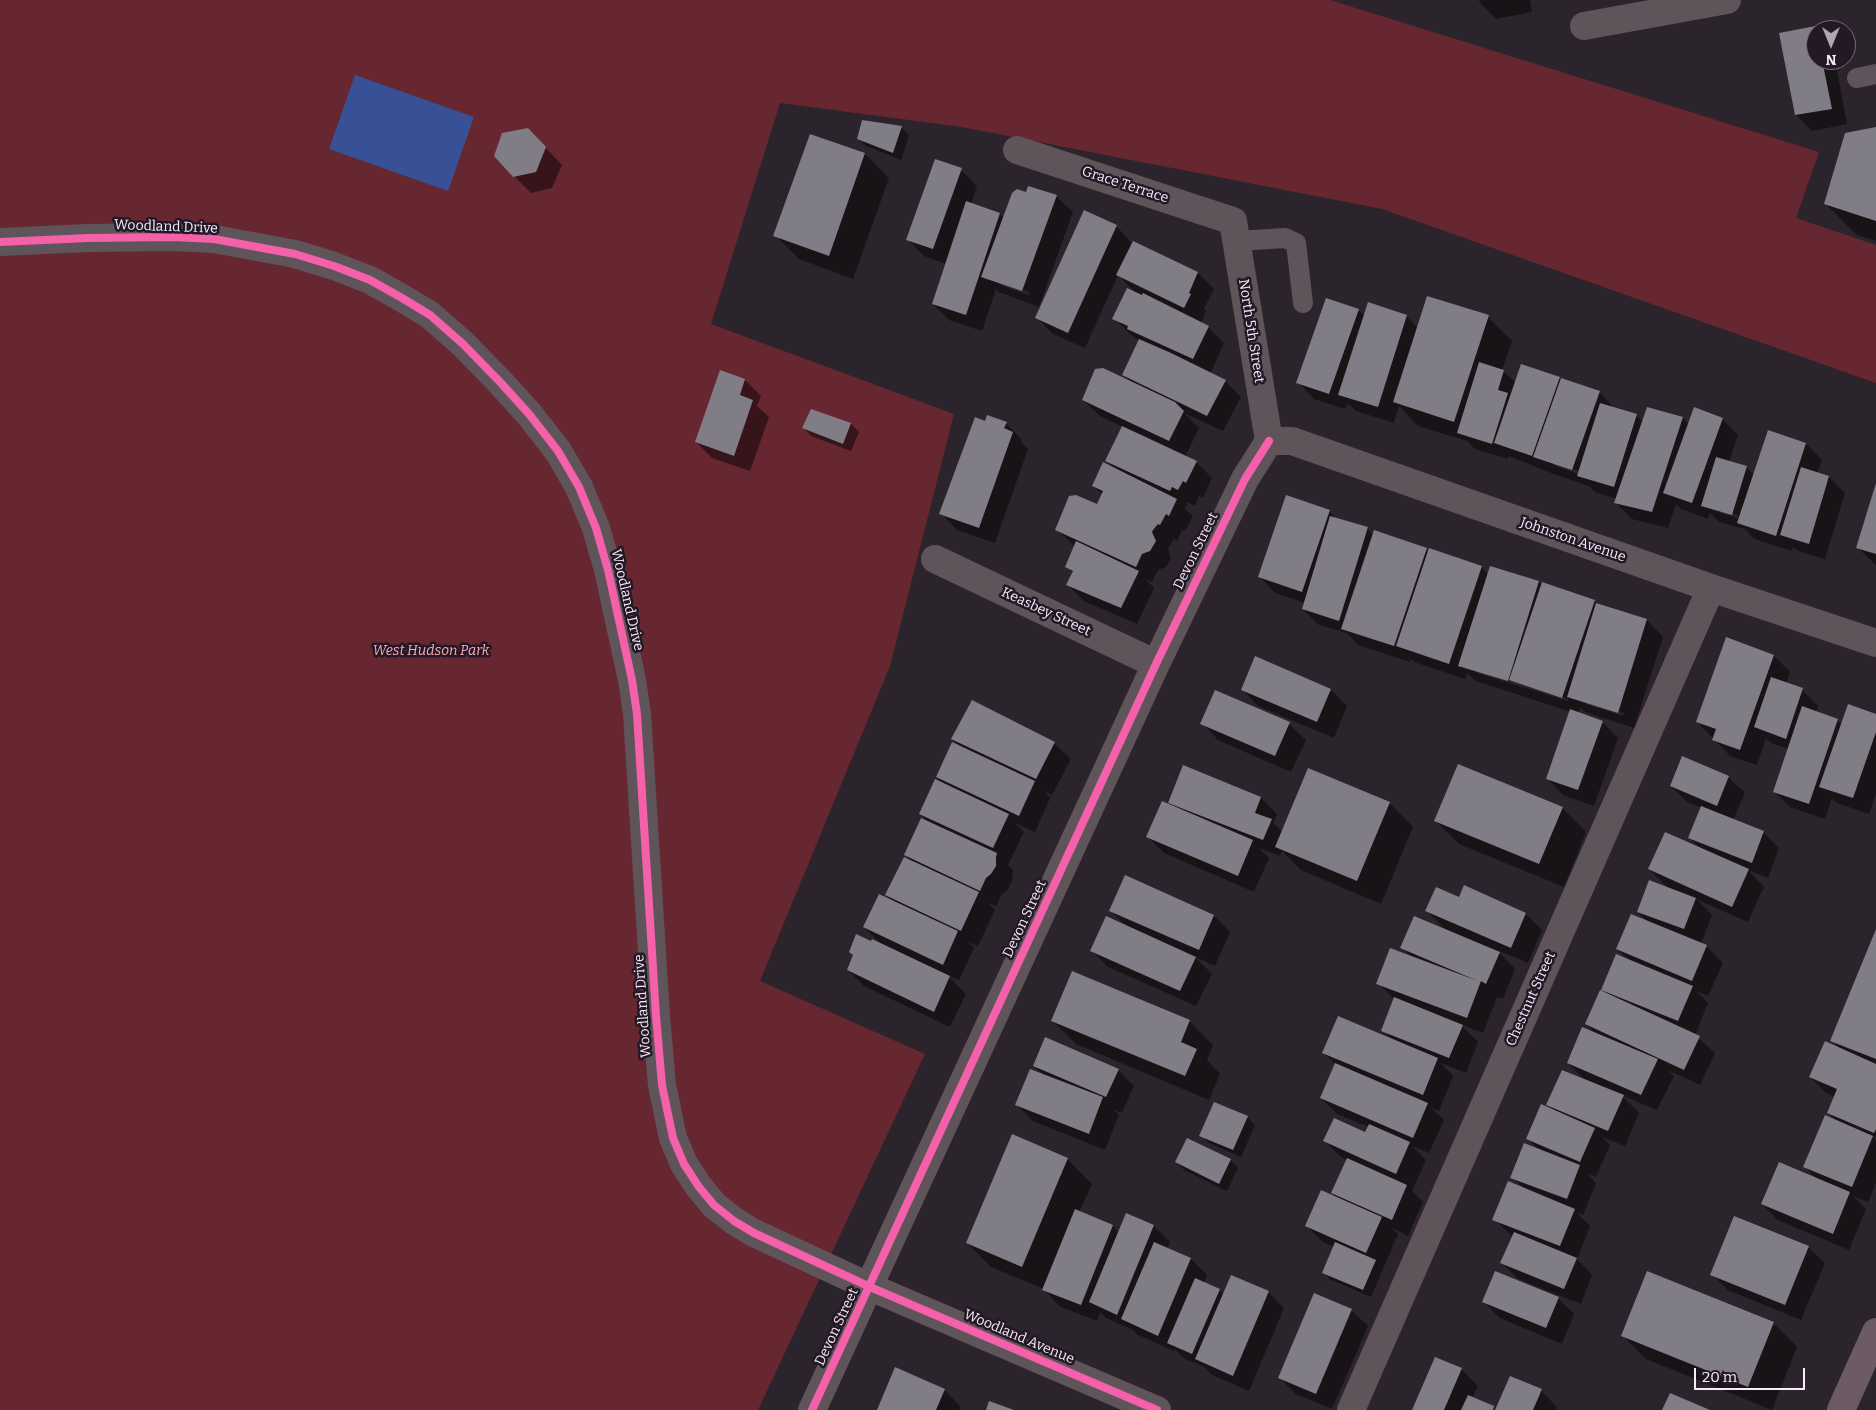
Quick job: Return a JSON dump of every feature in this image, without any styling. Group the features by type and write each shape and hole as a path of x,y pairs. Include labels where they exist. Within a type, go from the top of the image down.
{"main road":[{"path":"1841,1410 1876,1332"}],"street":[{"path":"1584,26 1727,0"},
{"name":"Grace Terrace","path":"1017,150 1235,231"},
{"name":"North 5th Street","path":"1235,231 1269,441"},
{"name":"Woodland Drive","path":"0,242 130,236 214,240 295,254 334,266 370,280 430,316 463,344 529,414 558,451 579,487 596,528 608,570 632,680 640,747 658,1056 673,1138 684,1164 699,1187 714,1205 734,1222 870,1287"},
{"name":"Johnston Avenue","path":"1269,441 1292,441 1711,588 1876,643"},
{"name":"Devon Street","path":"812,1410 1156,664 1245,479 1269,441"},
{"name":"Keasbey Street","path":"936,559 1156,664"},
{"name":"Chestnut Street","path":"1351,1410 1711,588"},
{"name":"Woodland Avenue","path":"870,1287 1158,1410"}],"lane":[{"path":"1235,231 1285,238 1296,243 1303,303"}],"green space":[{"name":"West Hudson Park","path":"0,0 1330,0 1819,152 1796,218 1876,245 1876,383 1382,209 962,127 780,103 711,324 954,414 890,666 760,981 925,1054 758,1410 0,1410"}],"water":[{"path":"355,75 474,117 448,191 329,149"}],"building":[{"path":"1806,28 1806,70 1824,70 1832,109 1795,115 1779,33"},
{"path":"862,120 902,126 893,153 857,139"},
{"path":"1876,127 1876,221 1824,204 1845,133"},
{"path":"528,128 546,147 536,172 513,177 494,156 502,133"},
{"path":"810,134 865,153 829,256 773,236"},
{"path":"935,159 962,168 933,249 906,240"},
{"path":"1028,186 1057,195 1022,291 981,277 1012,193 1017,189 1026,192"},
{"path":"966,201 1000,213 966,315 932,304"},
{"path":"1084,210 1117,225 1068,333 1035,318"},
{"path":"1133,241 1198,272 1184,308 1116,275"},
{"path":"1127,288 1142,295 1143,293 1209,326 1193,359 1127,329 1128,326 1112,319"},
{"path":"1427,296 1489,315 1454,422 1393,402"},
{"path":"1326,298 1359,309 1329,394 1296,383"},
{"path":"1368,302 1407,315 1378,407 1338,395"},
{"path":"1139,339 1226,380 1207,416 1122,375"},
{"path":"1479,362 1504,370 1498,390 1508,393 1492,444 1457,433"},
{"path":"1521,364 1560,377 1532,456 1494,443"},
{"path":"1103,368 1175,402 1184,411 1169,441 1082,400 1095,369"},
{"path":"720,370 745,379 740,395 753,400 734,456 695,442"},
{"path":"1561,378 1600,391 1572,470 1533,457"},
{"path":"1600,403 1637,414 1614,487 1577,476"},
{"path":"1647,407 1683,417 1652,512 1614,503"},
{"path":"1694,407 1723,418 1692,503 1663,493"},
{"path":"811,409 851,423 843,444 802,428"},
{"path":"987,415 1007,422 1004,428 1013,432 979,528 939,514 975,417 985,421"},
{"path":"1122,426 1197,461 1186,483 1183,481 1178,490 1172,487 1170,491 1105,461"},
{"path":"1768,430 1806,443 1776,536 1737,523"},
{"path":"1716,457 1747,466 1732,515 1701,506"},
{"path":"1103,462 1177,499 1169,516 1166,514 1160,525 1158,524 1153,530 1156,541 1150,551 1142,554 1136,567 1055,530 1069,496 1076,495 1097,504 1103,491 1092,486"},
{"path":"1801,467 1829,476 1809,544 1780,535"},
{"path":"1876,483 1876,554 1856,548"},
{"path":"1286,495 1330,510 1302,592 1258,577"},
{"path":"1330,516 1368,527 1339,621 1302,609"},
{"path":"1374,530 1427,548 1394,646 1341,629"},
{"path":"1076,541 1139,571 1121,608 1066,585 1073,571 1065,567"},
{"path":"1429,548 1482,566 1449,664 1396,646"},
{"path":"1490,566 1539,581 1508,681 1458,666"},
{"path":"1542,582 1595,600 1562,698 1509,680"},
{"path":"1596,603 1647,619 1618,713 1567,697"},
{"path":"1726,637 1774,655 1740,750 1712,740 1716,729 1696,722"},
{"path":"1255,656 1331,689 1317,722 1241,690"},
{"path":"1771,677 1803,688 1786,739 1754,727"},
{"path":"1215,690 1290,722 1275,756 1200,724"},
{"path":"972,700 1055,742 1036,779 951,739"},
{"path":"1848,704 1876,714 1876,732 1853,798 1819,787"},
{"path":"1802,706 1838,719 1809,804 1773,792"},
{"path":"1570,709 1603,721 1578,790 1546,779"},
{"path":"952,742 1035,781 1019,816 936,777"},
{"path":"1682,756 1729,776 1717,806 1670,786"},
{"path":"1458,764 1563,807 1539,864 1434,821"},
{"path":"1183,765 1261,797 1255,813 1272,819 1263,840 1168,803"},
{"path":"1308,768 1390,802 1357,881 1275,847"},
{"path":"935,779 1009,814 993,848 919,814"},
{"path":"1162,801 1253,840 1238,876 1146,837"},
{"path":"1701,806 1764,831 1752,863 1688,838"},
{"path":"921,818 997,853 996,866 986,878 980,891 904,855"},
{"path":"1665,832 1749,869 1732,907 1648,869"},
{"path":"904,857 979,892 961,931 885,895"},
{"path":"1125,875 1214,915 1199,950 1109,911"},
{"path":"1649,880 1696,898 1684,929 1637,912"},
{"path":"1464,885 1526,913 1511,948 1425,911 1436,887 1459,897"},
{"path":"879,894 958,931 943,965 863,927"},
{"path":"1631,914 1707,945 1692,981 1616,949"},
{"path":"1106,916 1196,957 1180,991 1090,951"},
{"path":"1414,916 1500,952 1486,984 1481,981 1467,1018 1376,984 1390,948 1478,981 1400,948"},
{"path":"1876,929 1876,1059 1830,1041"},
{"path":"856,934 871,941 872,939 950,976 934,1012 847,970 853,955 849,952"},
{"path":"1616,954 1693,986 1678,1021 1601,990"},
{"path":"1072,971 1190,1020 1181,1042 1197,1049 1185,1076 1051,1021"},
{"path":"1600,990 1700,1036 1684,1070 1585,1024"},
{"path":"1394,997 1463,1025 1449,1058 1381,1031"},
{"path":"1338,1016 1438,1058 1423,1095 1322,1053"},
{"path":"1582,1027 1658,1059 1641,1095 1567,1063"},
{"path":"1045,1037 1119,1069 1106,1097 1033,1066"},
{"path":"1825,1041 1876,1064 1876,1129 1874,1133 1827,1113 1837,1089 1809,1077"},
{"path":"1335,1063 1428,1103 1413,1138 1320,1098"},
{"path":"1030,1069 1103,1097 1089,1134 1015,1105"},
{"path":"1562,1070 1624,1095 1608,1131 1546,1105"},
{"path":"1214,1102 1248,1116 1233,1150 1199,1136"},
{"path":"1541,1104 1595,1128 1580,1162 1526,1139"},
{"path":"1825,1115 1873,1136 1852,1187 1803,1167"},
{"path":"1334,1118 1365,1132 1369,1124 1410,1142 1396,1174 1323,1141"},
{"path":"1012,1134 1068,1158 1022,1267 966,1243"},
{"path":"1187,1138 1231,1159 1219,1184 1175,1162"},
{"path":"1524,1143 1580,1165 1567,1199 1510,1178"},
{"path":"1347,1158 1407,1185 1392,1220 1331,1193"},
{"path":"1779,1162 1850,1192 1833,1234 1761,1204"},
{"path":"1508,1181 1575,1209 1560,1246 1492,1220"},
{"path":"1321,1190 1382,1217 1366,1253 1305,1226"},
{"path":"1075,1209 1113,1225 1081,1305 1042,1290"},
{"path":"1126,1213 1154,1225 1117,1315 1089,1302"},
{"path":"1734,1216 1809,1246 1785,1305 1710,1275"},
{"path":"1514,1232 1577,1258 1564,1289 1500,1263"},
{"path":"1154,1242 1191,1258 1158,1336 1121,1319"},
{"path":"1335,1242 1376,1260 1363,1290 1322,1273"},
{"path":"1495,1271 1559,1297 1546,1328 1482,1302"},
{"path":"1647,1271 1774,1322 1748,1387 1621,1336"},
{"path":"1231,1275 1269,1291 1233,1376 1195,1359"},
{"path":"1195,1278 1220,1289 1192,1354 1167,1343"},
{"path":"1314,1293 1352,1309 1316,1394 1278,1378"},
{"path":"1435,1357 1462,1368 1444,1410 1412,1410"},
{"path":"895,1367 945,1389 936,1410 877,1410"},
{"path":"1510,1376 1542,1389 1533,1410 1495,1410"},
{"path":"1670,1393 1710,1410 1662,1410"},
{"path":"1468,1395 1494,1406 1493,1410 1461,1410"},
{"path":"989,1401 1014,1410 986,1410"}],"cycle path":[{"path":"0,242 173,237 214,239 295,254 370,280 430,315 463,344 529,414 558,451 579,487 596,528 608,570 632,680 637,714 662,1085 673,1138 684,1164 714,1205 734,1221 754,1233 870,1287 1157,1410"},
{"path":"812,1410 1156,664 1245,479 1269,441"}]}
